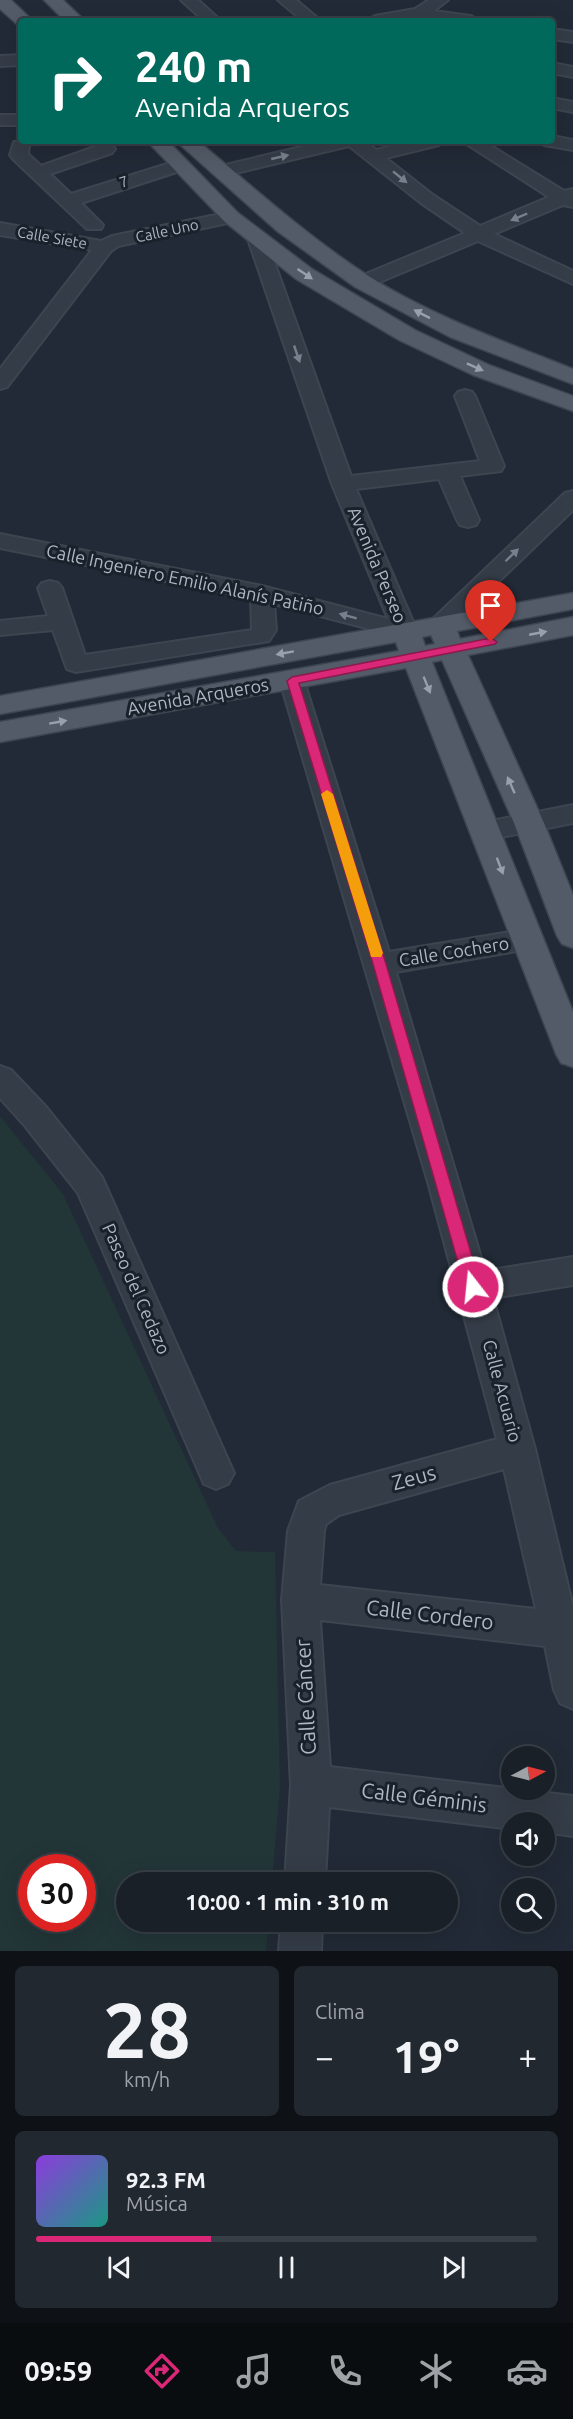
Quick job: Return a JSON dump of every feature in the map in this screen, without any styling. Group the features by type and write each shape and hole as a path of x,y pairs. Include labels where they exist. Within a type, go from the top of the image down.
{"main road":[{"path":"26,8 52,18"},
{"path":"26,8 64,18"},
{"path":"160,144 231,217 304,274 407,335 481,370 573,404"},
{"path":"190,144 285,226 363,282 458,332 573,377"},
{"name":"Avenida Arqueros","path":"445,637 573,601"},
{"name":"Avenida Arqueros","path":"0,705 445,637 573,626"},
{"path":"445,637 529,823 573,936"},
{"name":"Avenida Arqueros","path":"0,732 292,681 410,643"},
{"name":"Avenida Perseo","path":"410,643 573,1054"}],"street":[{"path":"189,0 210,18"},
{"path":"286,0 309,18"},
{"path":"420,13 440,0"},
{"path":"392,18 420,13 452,18"},
{"path":"555,34 573,37"},
{"path":"0,61 18,60"},
{"path":"555,69 573,72"},
{"path":"555,104 573,107"},
{"path":"0,113 18,112"},
{"path":"0,120 18,120"},
{"path":"555,142 573,145"},
{"path":"223,171 336,144"},
{"path":"358,144 427,199 479,234 573,278"},
{"path":"374,156 421,144"},
{"path":"476,144 570,198"},
{"path":"37,173 106,149"},
{"path":"0,159 20,150 37,173 94,225"},
{"name":"7","path":"68,201 180,165"},
{"path":"363,282 570,198"},
{"name":"Calle Uno","path":"104,247 112,242 231,217"},
{"name":"Calle Siete","path":"0,229 104,247"},
{"name":"Avenida Perseo","path":"257,239 343,484 410,643"},
{"path":"1,380 104,247"},
{"path":"343,484 493,466 465,396"},
{"path":"447,471 468,520"},
{"path":"445,637 573,498"},
{"name":"Calle Ingeniero Emilio Alanís Patiño","path":"0,541 262,593 410,643"},
{"path":"50,588 76,664 261,636 264,630 262,593"},
{"path":"0,628 62,622"},
{"name":"Calle Acuario","path":"292,681 380,964 473,1287 518,1449 573,1690"},
{"path":"486,831 573,814"},
{"name":"Calle Cochero","path":"380,964 528,939"},
{"name":"Paseo del Cedazo","path":"0,1078 36,1117 91,1186 216,1473"},
{"path":"473,1287 573,1271"},
{"name":"Zeus","path":"312,1513 330,1501 518,1449"},
{"name":"Calle Cáncer","path":"306,1872 311,1785 300,1600 306,1531 312,1513"},
{"name":"Calle Cordero","path":"300,1600 560,1630"},
{"name":"Calle Géminis","path":"311,1785 573,1816"},
{"path":"300,1951 301,1932"}],"shaded area":[{"path":"0,1116 63,1194 218,1528 236,1551 275,1552 280,1786 273,1872 116,1872 116,1932 268,1932 266,1951 0,1951"}],"slow traffic":[{"path":"327,794 376,953"}],"route":[{"path":"473,1287 380,964 292,681 491,642"}]}
